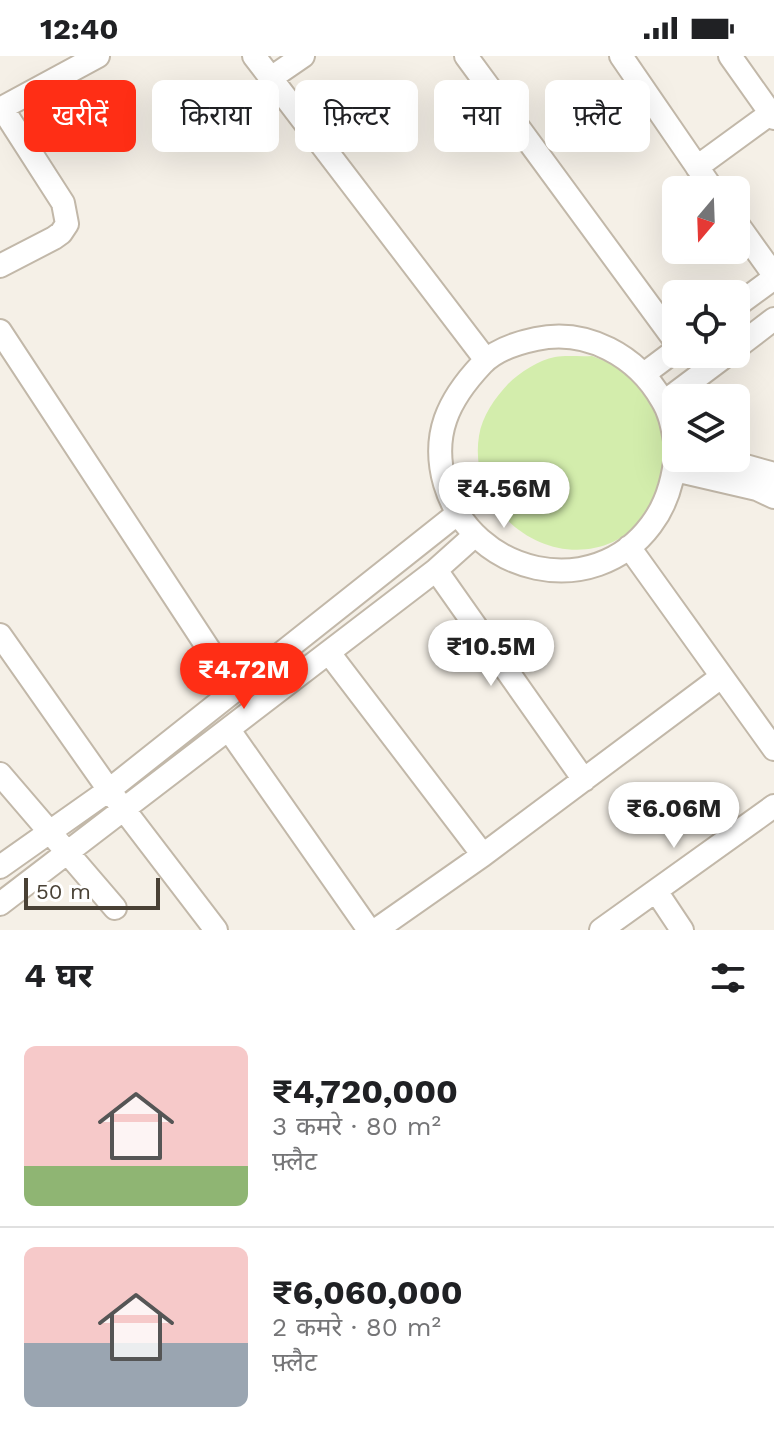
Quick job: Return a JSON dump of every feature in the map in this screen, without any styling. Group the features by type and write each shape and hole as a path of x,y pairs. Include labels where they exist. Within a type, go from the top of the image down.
{"street":[{"path":"0,266 54,238 67,224 63,203 1,109 98,56"},
{"path":"254,56 486,360"},
{"path":"271,78 303,56"},
{"path":"466,56 662,323"},
{"path":"621,56 703,176"},
{"path":"697,167 772,115 730,56"},
{"path":"750,242 774,277 750,295"},
{"path":"750,337 774,319"},
{"path":"0,331 235,689"},
{"path":"662,399 644,374 617,352 585,339 550,336 516,343 486,360 458,389 443,426 440,466 451,505 474,536 501,556 533,568 566,571 599,564 629,547 651,526 666,499 672,472"},
{"path":"644,374 662,360"},
{"path":"688,384 709,368"},
{"path":"750,467 774,474"},
{"path":"715,472 774,497"},
{"path":"0,867 109,790 457,514"},
{"path":"0,904 436,570 474,536"},
{"path":"629,547 774,749"},
{"path":"436,570 584,780"},
{"path":"0,635 109,790 216,930"},
{"path":"329,653 483,855"},
{"path":"376,930 483,855 721,677"},
{"path":"229,730 369,930"},
{"path":"0,774 115,908"},
{"path":"601,930 774,806"},
{"path":"656,891 682,930"}],"green space":[{"path":"564,356 592,356 628,370 662,417 662,472 666,472 656,510 626,535 588,549 562,548 538,541 516,528 498,510 485,488 479,463 479,436 494,401 524,371 543,361"}]}
